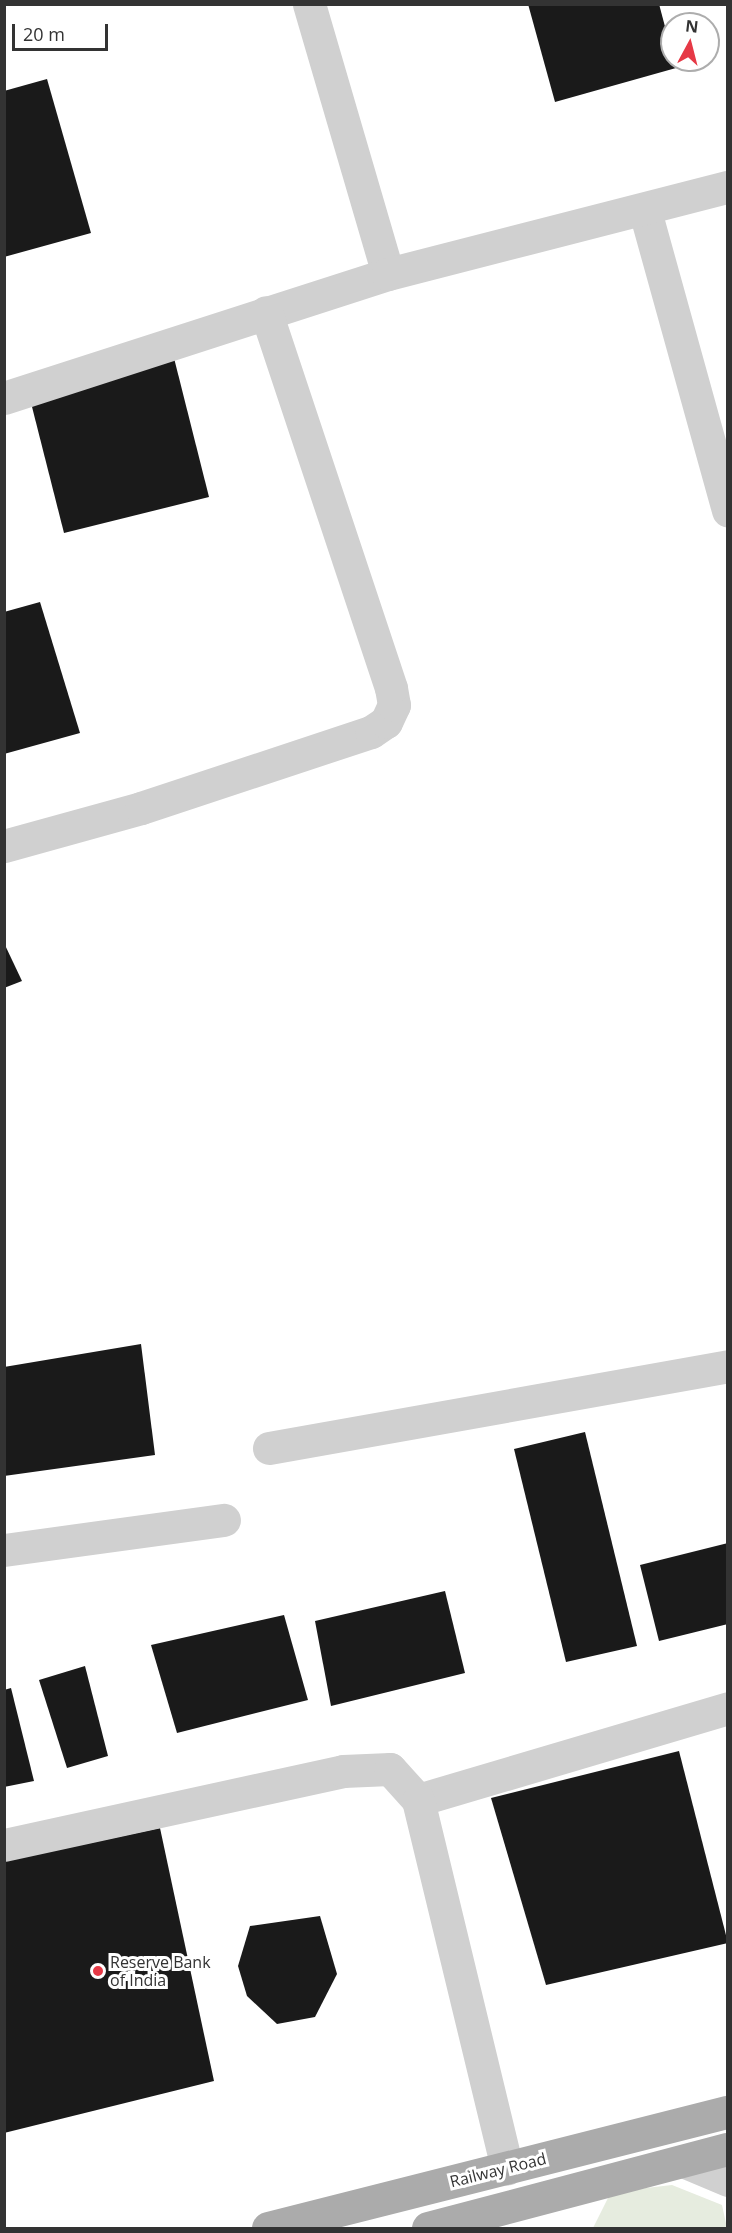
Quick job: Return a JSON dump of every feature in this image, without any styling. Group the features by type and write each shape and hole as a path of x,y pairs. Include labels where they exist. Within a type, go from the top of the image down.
{"main road":[{"name":"Railway Road","path":"268,2229 728,2112"},
{"path":"428,2229 728,2149"}],"street":[{"path":"309,4 388,274"},
{"path":"4,398 388,274 645,211 728,187"},
{"path":"645,211 728,511"},
{"path":"4,846 141,808 370,732 386,722 394,705 391,688 266,312"},
{"path":"268,1448 728,1366"},
{"path":"4,1550 224,1520"},
{"path":"418,1800 728,1708"},
{"path":"4,1845 343,1771 390,1769 418,1800 507,2168"},
{"path":"683,2161 728,2180"}],"shaded area":[{"path":"672,2185 722,2205 727,2228 593,2228 611,2192"}],"building":[{"path":"528,4 659,4 662,72 555,102"},
{"path":"47,79 91,233 4,257 4,91"},
{"path":"174,358 209,497 64,533 29,395"},
{"path":"40,602 80,733 4,754 4,612"},
{"path":"4,943 22,981 4,988"},
{"path":"141,1344 155,1455 4,1476 4,1367"},
{"path":"585,1432 637,1646 566,1662 514,1449"},
{"path":"728,1543 728,1624 659,1641 640,1565"},
{"path":"445,1591 465,1673 331,1706 315,1621"},
{"path":"284,1615 308,1700 177,1733 151,1645"},
{"path":"85,1666 108,1756 67,1768 39,1680"},
{"path":"11,1688 34,1781 4,1787 4,1690"},
{"path":"679,1751 728,1943 546,1985 491,1798"},
{"name":"Reserve Bank of India","path":"160,1828 214,2081 4,2133 4,1861"},
{"path":"320,1916 337,1974 315,2017 277,2024 247,1996 238,1966 250,1926"}],"place":[{"name":"Reserve Bank of India","path":"98,1971"}]}
